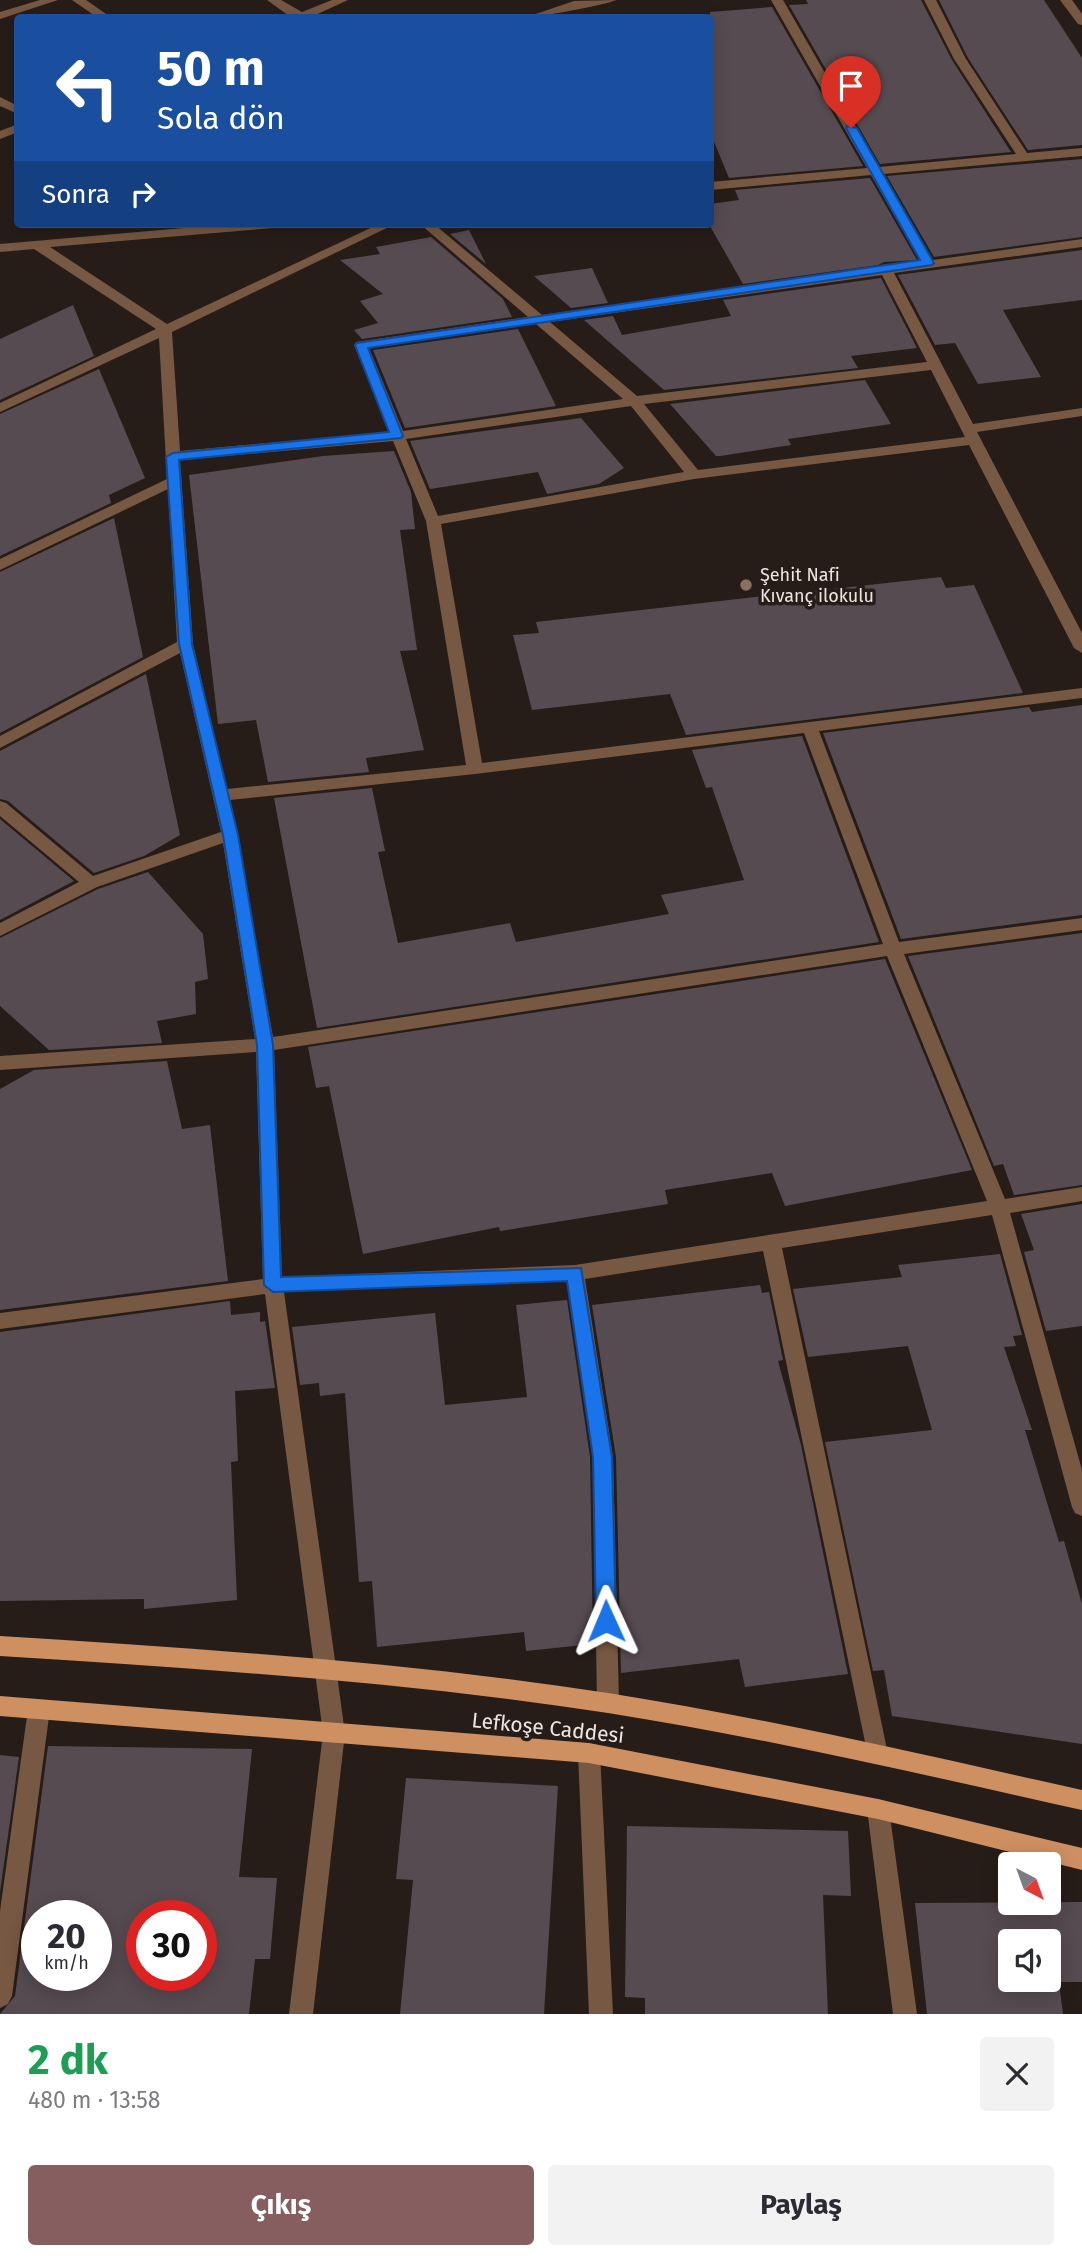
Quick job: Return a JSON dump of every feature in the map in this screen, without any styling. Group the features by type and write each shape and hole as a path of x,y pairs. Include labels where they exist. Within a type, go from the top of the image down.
{"main road":[{"name":"Lefkoşe Caddesi","path":"0,1646 326,1668 608,1703 877,1754 1082,1800"},
{"name":"Lefkoşe Caddesi","path":"0,1706 589,1754 878,1809 1082,1858"}],"street":[{"path":"0,16 52,0"},
{"path":"78,0 101,14"},
{"path":"273,0 296,14"},
{"path":"308,14 342,0"},
{"path":"542,14 574,4 610,0"},
{"path":"777,0 928,263"},
{"path":"930,0 960,59 1024,158"},
{"path":"1066,0 1082,22"},
{"path":"714,186 1082,152"},
{"path":"107,237 117,228"},
{"path":"0,248 177,228"},
{"path":"0,408 380,228"},
{"path":"431,228 634,401 694,475"},
{"path":"34,243 165,329"},
{"path":"475,769 433,521 361,345 885,268 1082,243"},
{"path":"885,268 1082,648"},
{"path":"165,329 173,457 172,482 186,644 230,835 265,1045 273,1285 334,1733 301,2014"},
{"path":"173,457 397,436 634,401 936,365"},
{"path":"433,521 694,475 970,435 1081,413"},
{"path":"0,565 172,482"},
{"path":"0,743 186,644"},
{"path":"221,795 475,769 1082,693"},
{"path":"810,727 893,949 999,1206 1079,1481 1082,1507"},
{"path":"0,807 91,883"},
{"path":"0,930 91,883 230,835"},
{"path":"0,1063 265,1045 893,949 1082,924"},
{"path":"0,1321 273,1285 575,1273 1082,1194"},
{"path":"771,1242 877,1754"},
{"path":"575,1273 603,1457 608,1703"},
{"path":"0,1996 39,1709"},
{"path":"589,1754 601,2014"},
{"path":"878,1809 905,2014"}],"building":[{"path":"806,0 921,0 952,60 1011,152 880,164 789,5 808,4"},
{"path":"939,0 1044,0 1082,58 1082,145 1028,150 968,58"},
{"path":"772,7 863,166 729,178 714,142 714,14 710,12"},
{"path":"1082,159 1082,237 934,257 887,176"},
{"path":"870,178 917,260 884,262 743,284 711,228 714,228 714,203 739,200 735,190"},
{"path":"469,230 486,264 450,234"},
{"path":"431,237 503,299 512,317 362,339 354,330 378,323 360,301 383,294 340,260 380,254 376,247"},
{"path":"1082,250 1082,300 1003,310 1041,377 978,384 955,343 935,345 898,275"},
{"path":"592,268 608,303 571,308 534,276"},
{"path":"881,278 917,348 851,356 858,368 664,390 584,320 613,316 622,335 731,316 723,300"},
{"path":"73,305 94,356 0,400 0,339"},
{"path":"518,329 556,406 405,428 373,350"},
{"path":"99,369 145,478 109,495 111,503 0,556 0,414"},
{"path":"865,380 891,424 788,439 791,445 720,456 716,456 670,404"},
{"path":"581,418 624,468 599,484 547,494 538,472 430,489 410,441"},
{"path":"394,451 411,492 415,529 400,530 417,650 400,651 424,750 366,758 369,772 268,782 256,720 218,724 189,475 323,456"},
{"path":"114,518 143,657 0,733 0,572"},
{"path":"941,577 946,588 974,585 1023,693 686,735 670,694 532,710 513,635 539,633 536,622 791,593 798,599 805,592"},
{"path":"146,674 180,835 144,856 94,873 8,801 0,799 0,751"},
{"path":"1082,705 1082,915 901,939 823,733 1029,707 1032,712"},
{"path":"802,736 879,942 317,1028 274,798 372,788 385,851 378,852 398,943 510,923 516,942 669,914 661,895 744,880 712,787 706,788 692,750"},
{"path":"0,819 74,881 0,920"},
{"path":"148,872 203,934 208,979 195,982 196,1014 157,1021 162,1043 49,1050 0,1006 0,938 98,889"},
{"path":"1082,933 1082,1185 1014,1195 1003,1164 994,1166 908,956"},
{"path":"885,959 972,1170 785,1206 772,1173 665,1190 668,1204 500,1231 499,1227 363,1254 329,1086 316,1088 308,1047"},
{"path":"167,1061 182,1129 210,1125 228,1281 0,1310 0,1089 34,1070"},
{"path":"1082,1204 1082,1326 1046,1331 1024,1252 1034,1250 1021,1214"},
{"path":"1000,1254 1022,1335 1013,1336 1016,1346 1004,1347 1032,1430 1025,1430 1059,1542 1064,1541 1082,1604 1082,1744 892,1716 884,1670 873,1671 825,1442 932,1430 908,1346 808,1357 793,1289 902,1277 898,1265"},
{"path":"760,1285 762,1293 769,1292 783,1360 778,1361 801,1445 848,1674 745,1687 739,1659 621,1673 616,1457 592,1305"},
{"path":"567,1300 590,1457 593,1644 526,1651 524,1632 377,1647 372,1581 359,1582 345,1393 320,1396 319,1383 300,1385 292,1327 435,1313 445,1405 527,1397 516,1305"},
{"path":"230,1301 231,1315 260,1312 260,1322 265,1321 275,1388 235,1391 238,1461 231,1462 237,1600 144,1609 144,1599 0,1601 0,1332"},
{"path":"48,1746 252,1749 239,1877 277,1878 270,1959 255,1959 249,2014 0,2014 15,1996 21,1951 21,1991 112,1991 112,1900 28,1900"},
{"path":"0,1755 19,1757 0,1892"},
{"path":"406,1778 558,1786 544,2014 400,2014 413,1880 396,1879"},
{"path":"627,1826 848,1831 851,1896 823,1895 828,2014 645,2014 645,1998 625,1997"},
{"path":"1061,1902 1082,1902 1082,1982 1061,1982 1061,1929 998,1929 998,1992 1060,1992 1063,2014 927,2014 915,1903 998,1903 998,1915 1061,1915"}],"place":[{"name":"Şehit Nafi Kıvanç ilokulu","path":"746,585"}],"route":[{"path":"606,1621 603,1457 575,1273 273,1285 265,1045 230,835 186,644 172,482 173,457 397,436 361,345 928,263 851,128"}]}
